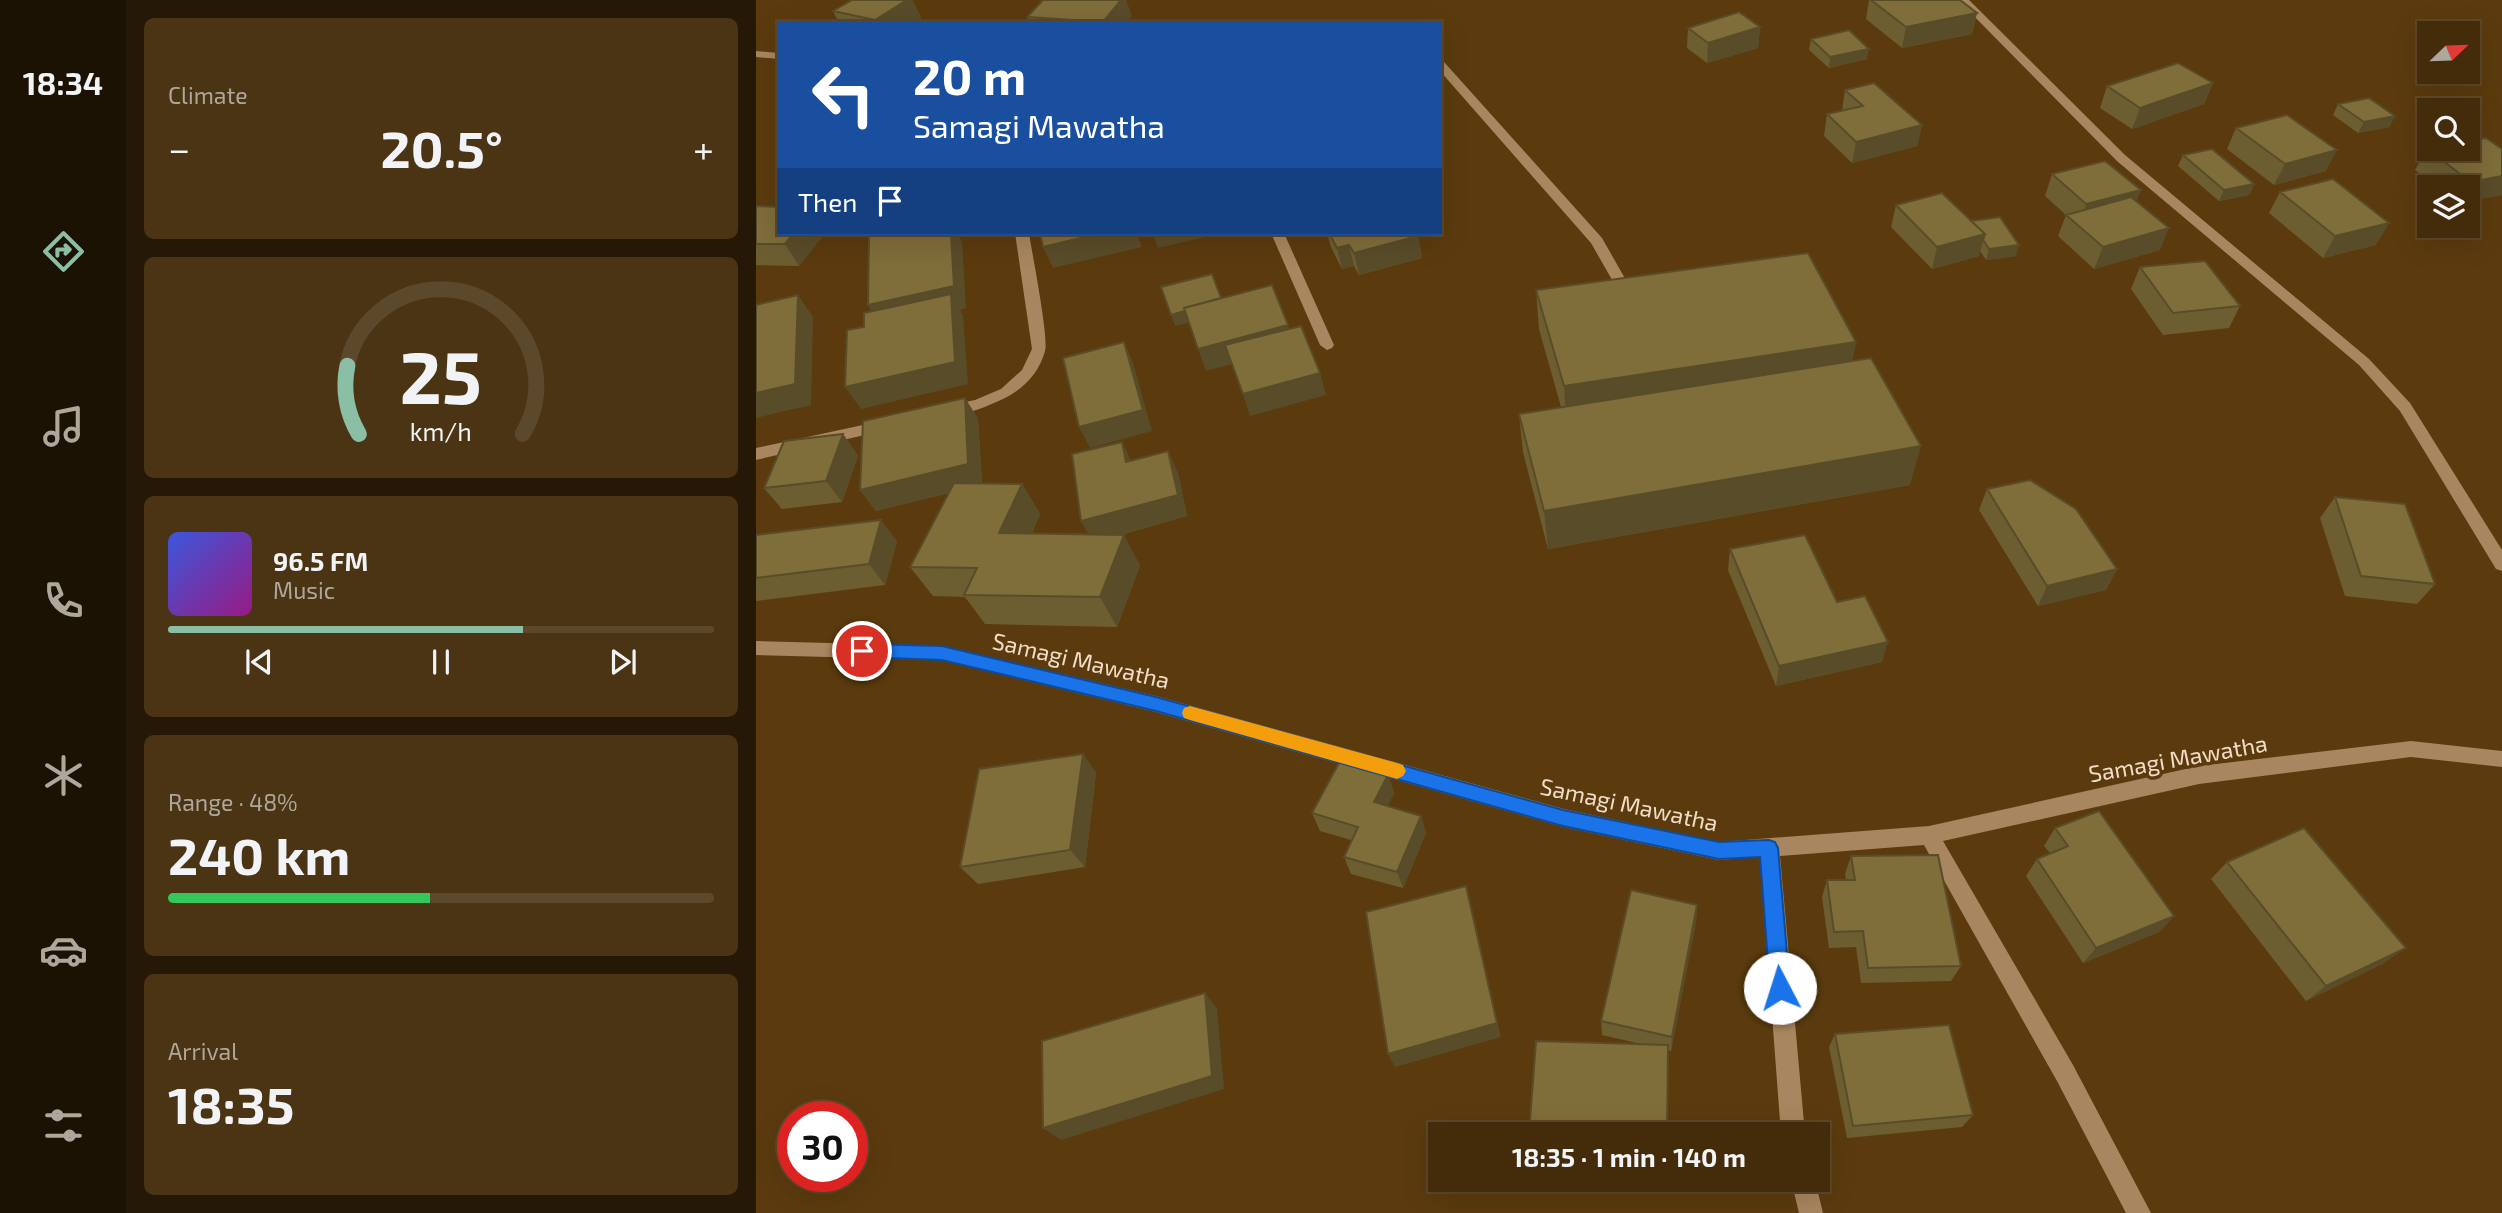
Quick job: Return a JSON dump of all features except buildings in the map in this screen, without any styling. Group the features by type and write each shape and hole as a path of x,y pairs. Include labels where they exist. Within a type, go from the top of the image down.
{"street":[{"path":"1963,0 2121,158 2364,362 2405,407 2502,564"},
{"path":"756,54 777,56"},
{"path":"1442,66 1597,241 1628,296"},
{"path":"926,416 978,404 1006,393 1028,373 1038,349 1022,235"},
{"path":"1278,235 1327,345"},
{"path":"756,454 900,422"},
{"name":"Samagi Mawatha","path":"756,648 942,653 1156,704 1563,818 1719,851 1929,835 2199,775 2411,749 2502,759"},
{"path":"1929,835 2064,1073 2139,1213"},
{"path":"1769,848 1792,1122"},
{"path":"1806,1192 1811,1213"}],"slow traffic":[{"path":"1190,713 1397,771"}],"route":[{"path":"862,651 942,653 1156,704 1563,818 1719,851 1769,848 1780,988"}]}
